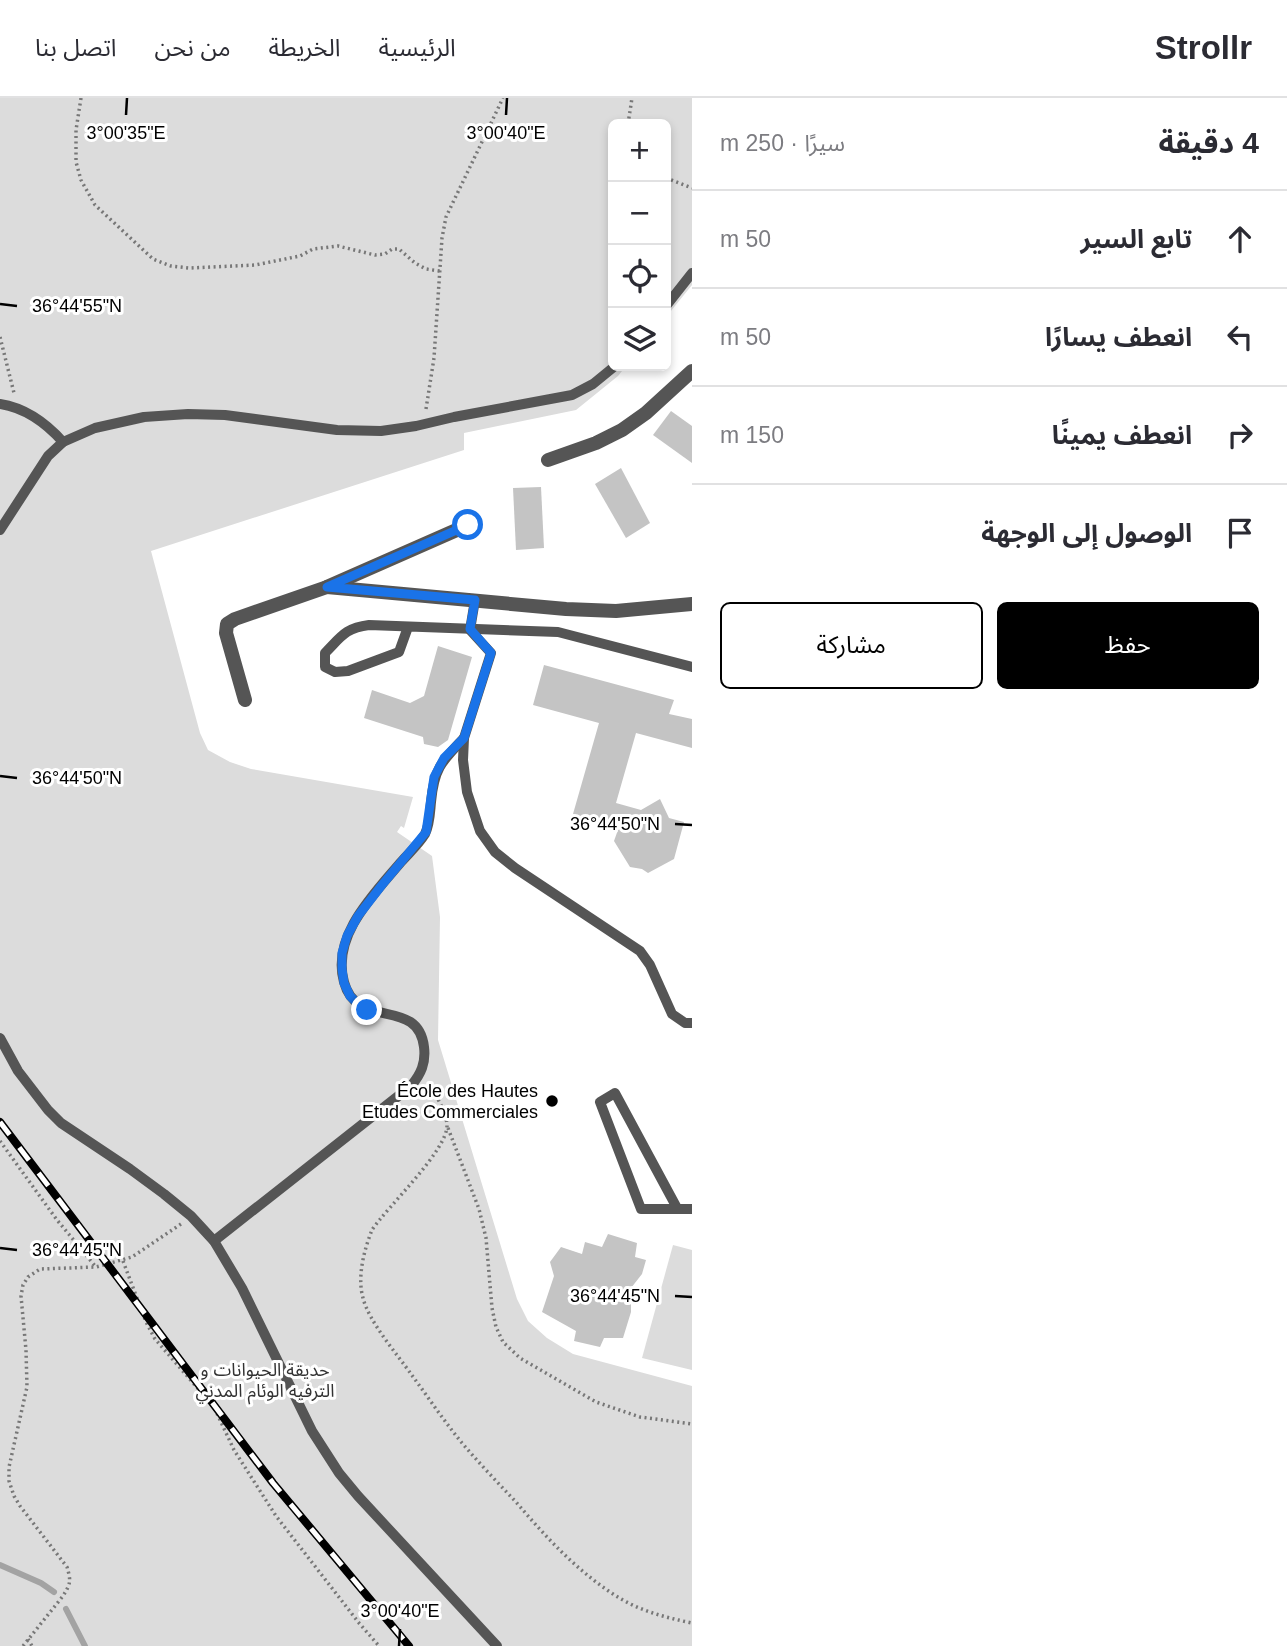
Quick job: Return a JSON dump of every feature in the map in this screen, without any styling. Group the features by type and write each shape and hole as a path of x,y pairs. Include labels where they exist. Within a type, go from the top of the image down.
{"street":[{"path":"548,460 596,443 622,430 646,414 692,371"},
{"path":"245,701 226,633 227,624 327,587 468,525"},
{"path":"327,587 615,611 692,604"}],"lane":[{"path":"671,300 692,273"},
{"path":"0,530 48,456 63,442 95,428 144,417 188,414 225,415 337,430 381,430 572,395 593,384 609,371"},
{"path":"0,404 18,408 35,417 52,429 63,442"},
{"path":"470,629 475,600"},
{"path":"408,627 399,652 348,671 335,672 325,667 325,653 348,629 369,625 558,632 692,667"},
{"path":"470,629 491,653 464,738 463,760 467,792 480,831 495,852 515,868 640,951 650,965 672,1014 685,1023 692,1023"},
{"path":"214,1241 411,1086 419,1075 424,1059 423,1040 419,1030 412,1022 403,1018 367,1010 350,996 344,983 342,953 347,936 358,916 426,832 434,777 444,758 464,738"},
{"path":"0,1038 18,1071 61,1123 164,1194 191,1216 214,1241 242,1287 312,1432 339,1473 498,1646"},
{"path":"677,1209 615,1093 600,1102 641,1209 677,1209 692,1209"}],"path":[{"path":"82,98 76,130 76,162 81,180 95,205 153,259 171,266 189,268 255,265 300,256 313,249 338,246 375,255 399,249 426,269 440,271"},
{"path":"423,424 434,358 442,238 446,217 503,98"},
{"path":"629,119 632,98"},
{"path":"671,180 692,188"},
{"path":"0,337 18,408"},
{"path":"419,1075 442,1106 479,1209 486,1238 492,1308 503,1342 520,1358 596,1402 640,1417 692,1424"},
{"path":"447,1126 439,1148 377,1222 367,1242 361,1280 362,1297 370,1314 463,1443 548,1539 589,1577 614,1595 641,1610 692,1622"},
{"path":"0,1141 57,1220 96,1267"},
{"path":"23,1646 63,1595 71,1579 67,1567 20,1506 9,1481 9,1467 27,1387 21,1296 23,1285 28,1277 40,1269 96,1267 123,1261 191,1216"},
{"path":"123,1261 146,1322 156,1339 214,1406 234,1450 276,1516 379,1646"},
{"path":"28,1639 32,1646"}],"green space":[{"name":"حديقة الحيوانات و الترفيه الوئام المدني","path":"0,98 692,98 692,285 671,311 671,119 608,119 608,371 622,371 618,376 576,410 464,433 464,450 151,551 200,733 208,750 251,769 413,797 404,828 401,826 397,832 432,856 440,917 438,1040 517,1299 528,1321 547,1338 573,1354 692,1386 692,1646 0,1646"},
{"path":"673,1245 692,1250 692,1370 642,1358"}],"building":[{"path":"671,411 692,426 692,463 653,435"},
{"path":"621,468 650,523 626,538 595,484"},
{"path":"541,487 544,548 516,550 513,488"},
{"path":"438,646 472,657 448,740 438,747 424,744 423,737 364,718 372,690 410,703 424,696"},
{"path":"544,665 674,700 669,714 692,719 692,748 636,733 616,803 641,810 660,799 669,818 684,822 674,859 648,873 630,867 614,841 619,827 573,814 599,723 533,705"},
{"path":"608,1234 637,1243 635,1257 646,1260 642,1274 631,1288 631,1312 623,1338 604,1338 600,1347 574,1341 576,1331 542,1312 554,1276 550,1262 561,1247 582,1254 585,1242 602,1247"}],"waterway":[{"path":"0,1565 41,1583 54,1592"},
{"path":"66,1609 85,1646"}],"railway":[{"path":"0,1122 273,1483 409,1646"}],"place":[{"name":"École des Hautes Etudes Commerciales","path":"552,1101"}],"route":[{"path":"367,1010 350,996 344,983 342,953 347,936 358,916 426,832 434,777 444,758 464,738 491,653 470,629 475,600 327,587 468,525"}]}
